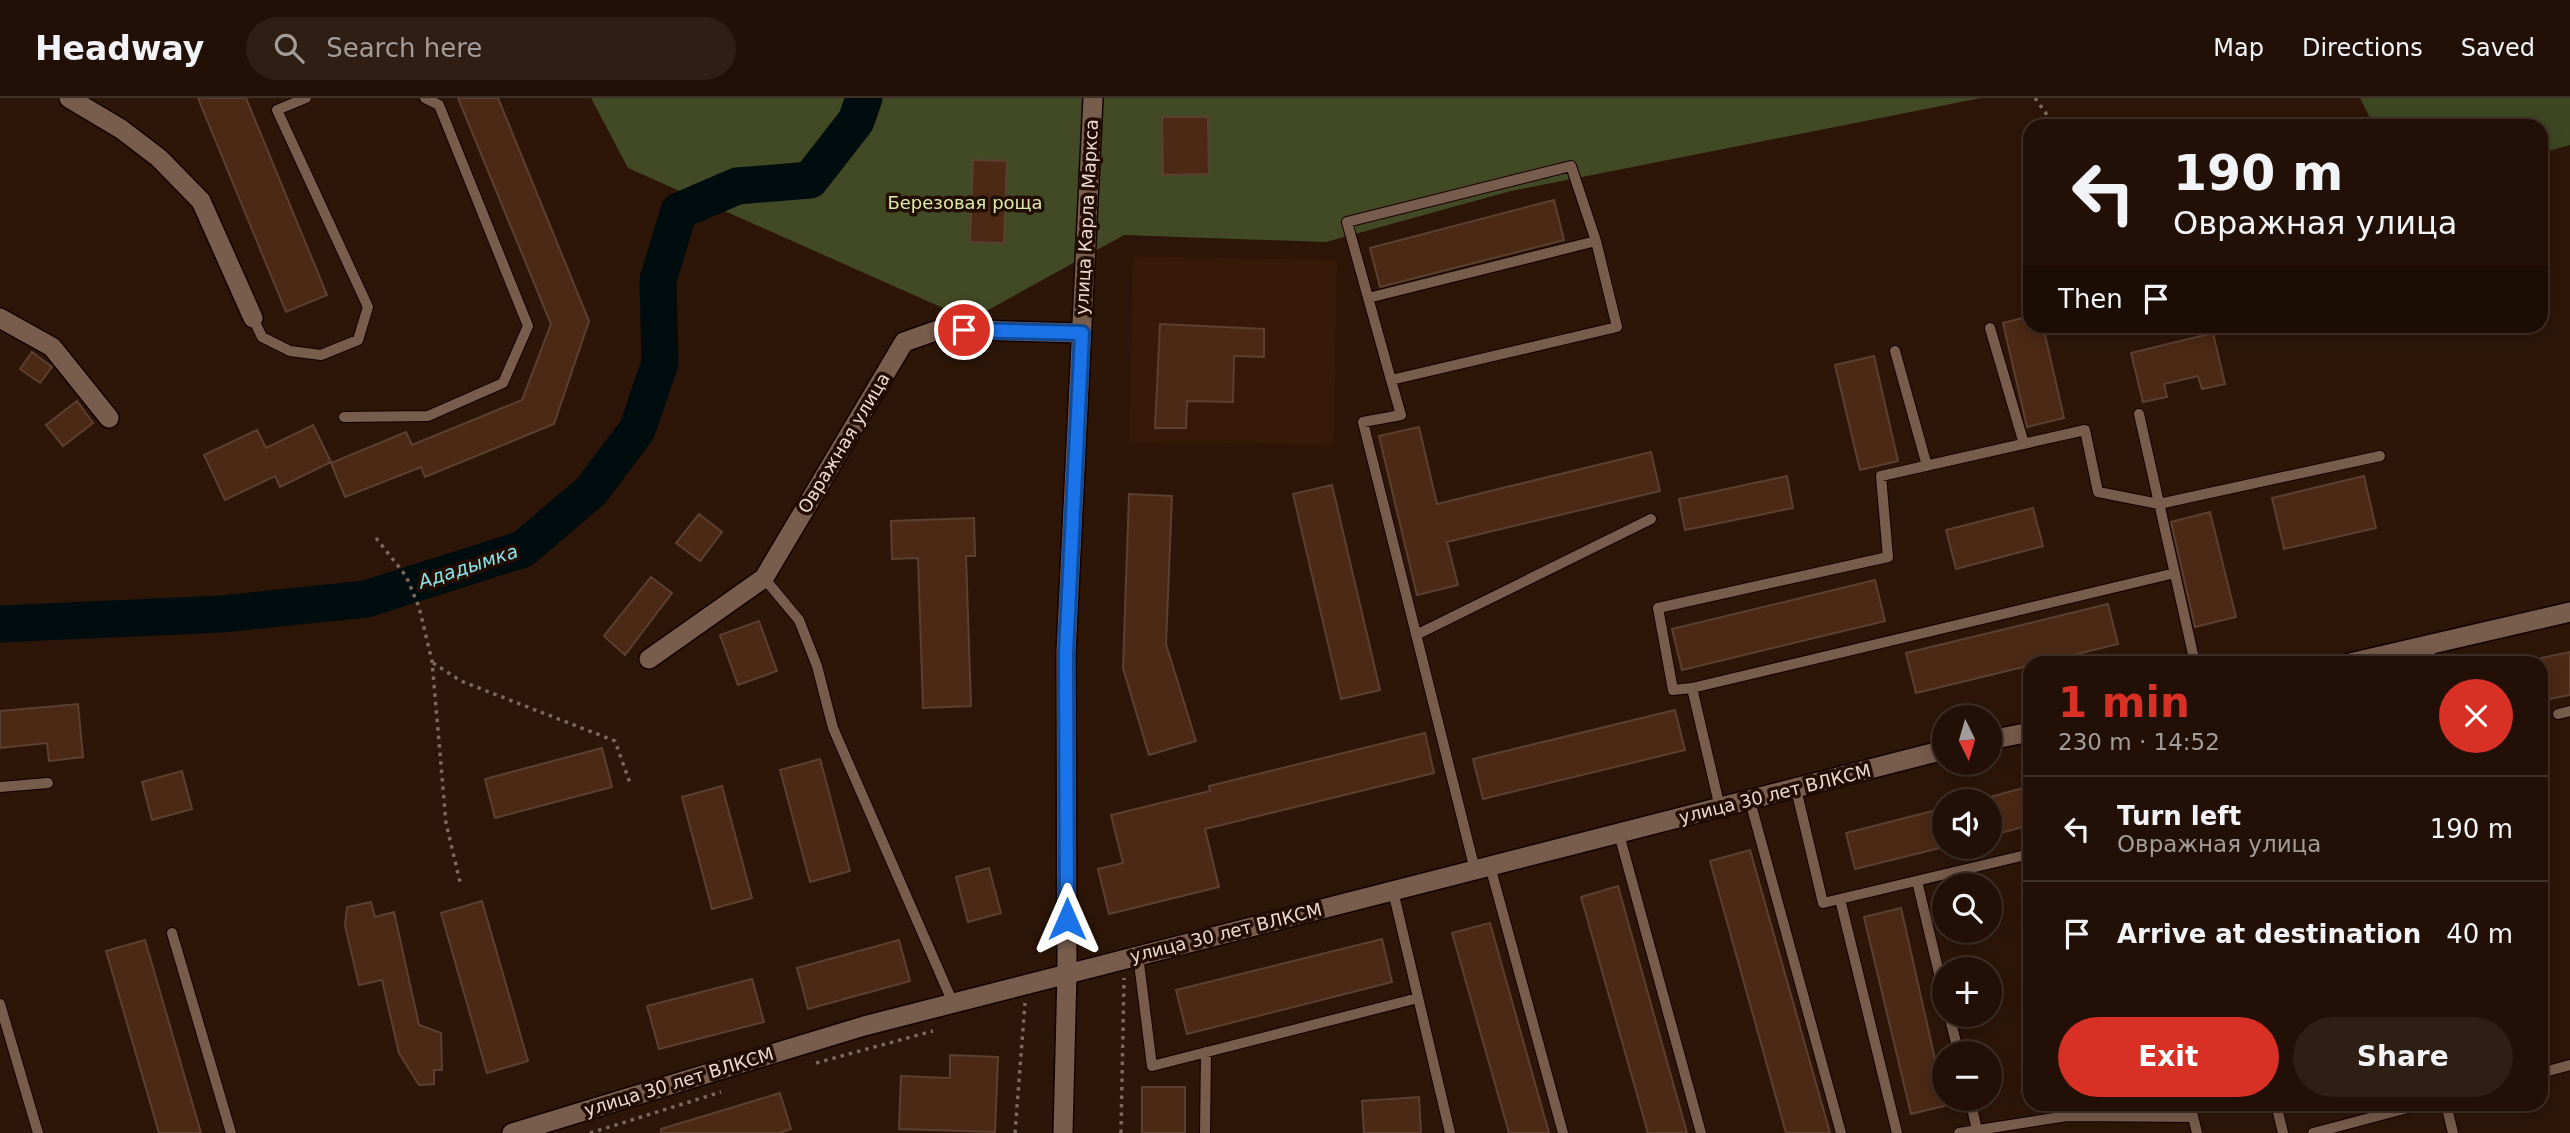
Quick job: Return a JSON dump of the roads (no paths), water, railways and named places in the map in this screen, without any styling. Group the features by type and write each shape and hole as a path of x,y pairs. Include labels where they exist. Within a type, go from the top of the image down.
{"street":[{"path":"69,98 121,129 159,158 201,201 253,318"},
{"name":"улица Карла Маркса","path":"1063,1133 1067,973 1066,653 1093,98"},
{"path":"0,318 52,347 109,418"},
{"name":"Овражная улица","path":"649,659 764,578 904,341 941,329 1082,333"},
{"path":"2430,655 2570,612"},
{"path":"2002,738 2023,733"},
{"name":"улица 30 лет ВЛКСМ","path":"512,1133 864,1026 1932,753"}],"lane":[{"path":"253,318 262,337 290,351 321,355 358,340 368,307 277,110 306,98"},
{"path":"344,417 428,416 503,383 528,326 439,105 425,98"},
{"path":"1391,380 1617,327 1596,241 1571,166 1347,222 1368,298 1391,380 1401,415 1363,422 1416,635 1482,868 1563,1133"},
{"path":"1368,298 1596,241"},
{"path":"1990,328 2024,443"},
{"path":"1895,351 1927,466"},
{"path":"2139,414 2193,656"},
{"path":"2175,573 1692,688 1673,690 1658,608 1888,557 1881,476 2085,430 2098,492 2159,504 2380,456"},
{"path":"1416,635 1651,519"},
{"path":"764,578 799,620 817,666 833,728 953,1003"},
{"path":"1692,688 1720,808"},
{"path":"2558,714 2570,711"},
{"path":"0,787 48,783"},
{"path":"1796,789 1823,903 2023,856"},
{"path":"1750,801 1841,1133"},
{"path":"1619,834 1701,1133"},
{"path":"1917,881 1935,957"},
{"path":"1393,891 1450,1133"},
{"path":"1840,900 1897,1133"},
{"path":"172,933 231,1133"},
{"path":"1129,957 1152,1066 1418,998"},
{"path":"0,1004 38,1133"},
{"path":"1205,1133 1206,1052"},
{"path":"2548,1071 2570,1065"},
{"path":"1973,1111 1977,1130"},
{"path":"2192,1111 2197,1133"},
{"path":"2278,1111 2283,1133"},
{"path":"2313,1133 2396,1111"},
{"path":"2448,1111 2453,1133"},
{"path":"1959,1133 2067,1116 2193,1117"}],"waterway":[{"name":"Ададымка","path":"0,624 222,614 366,599 523,549 591,491 637,430 660,363 658,280 679,211 737,186 810,180 856,121 864,98"}],"park label":[{"name":"Березовая роща","path":"965,203"}]}
